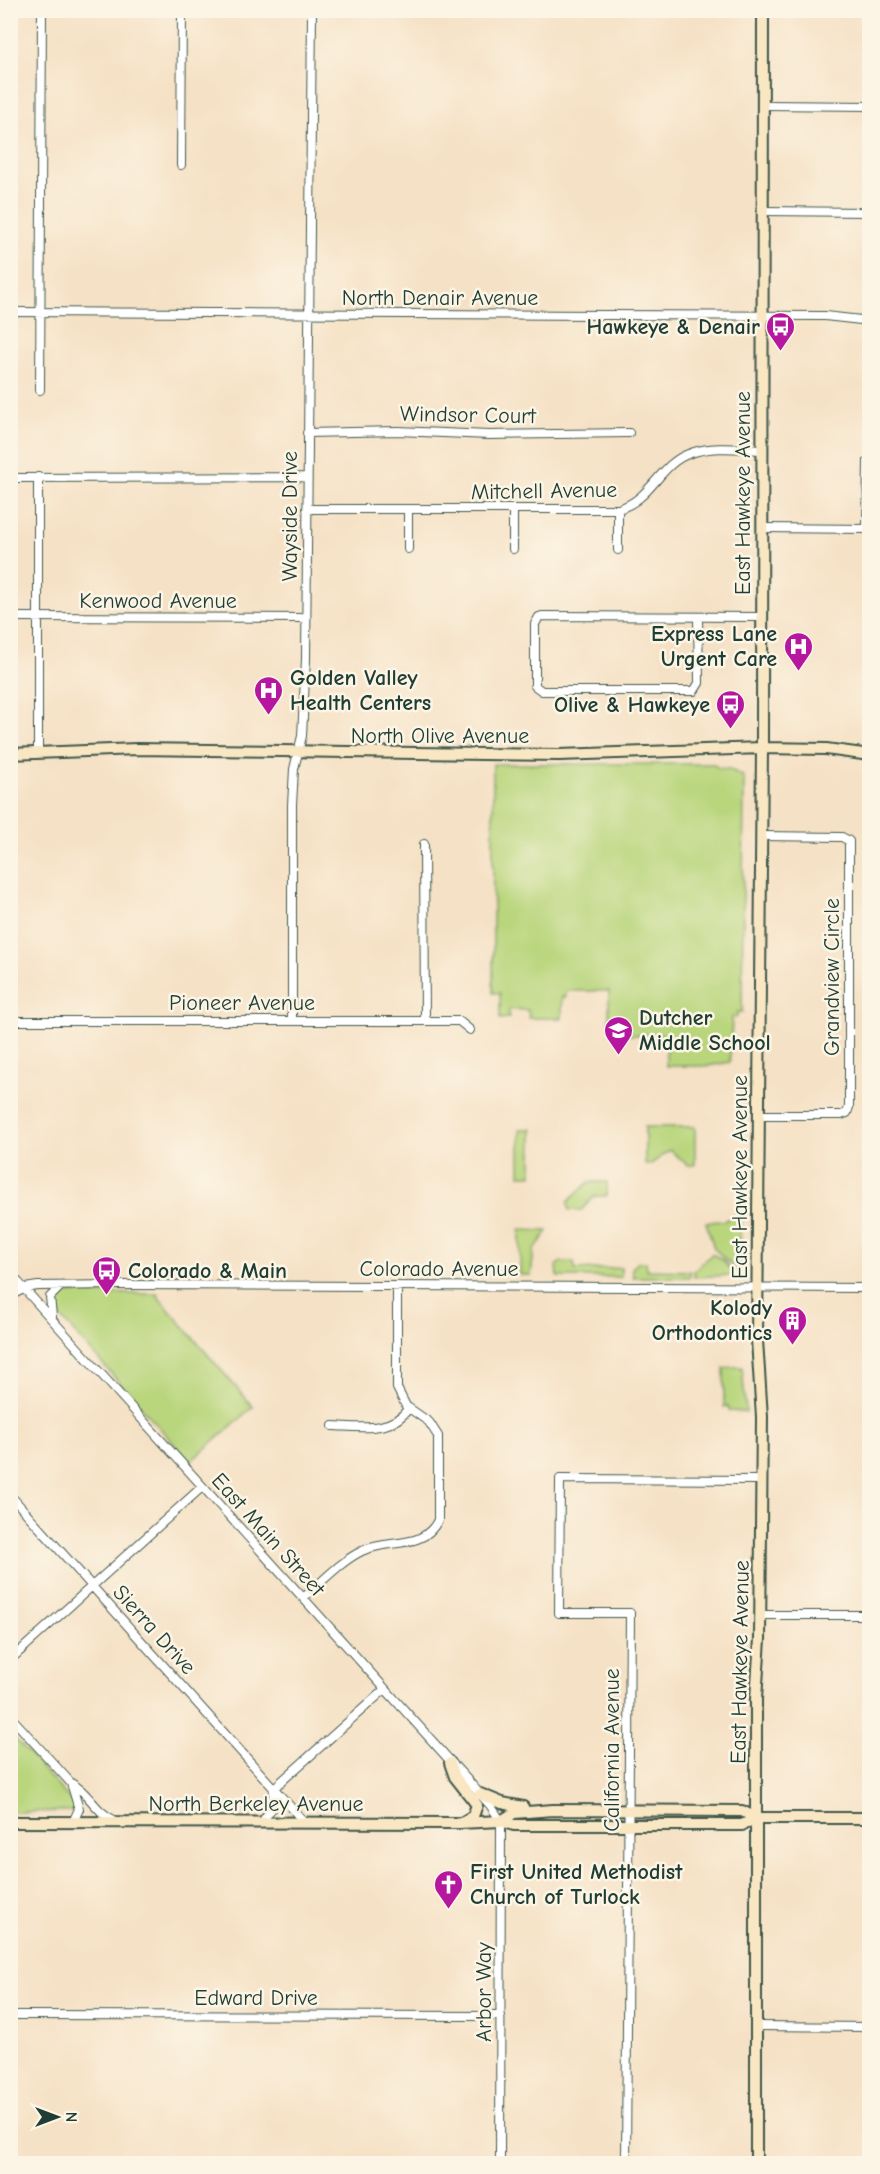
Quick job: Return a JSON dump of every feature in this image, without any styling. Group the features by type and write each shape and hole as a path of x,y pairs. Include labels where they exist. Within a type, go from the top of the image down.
{"street":[{"path":"40,390 42,10"},
{"path":"181,165 182,10"},
{"name":"Wayside Drive","path":"292,1021 292,820 294,772 303,731 306,618 312,10"},
{"name":"East Hawkeye Avenue","path":"756,2163 756,1699 761,1615 758,1288 762,748 763,10"},
{"path":"762,105 870,106"},
{"path":"762,212 870,212"},
{"name":"North Denair Avenue","path":"10,312 835,316 870,321"},
{"name":"Windsor Court","path":"307,434 398,431 489,435 629,433"},
{"name":"Mitchell Avenue","path":"307,509 618,509 637,501 672,463 690,453 711,449 762,450"},
{"path":"762,528 868,529 868,461"},
{"path":"38,477 38,753"},
{"path":"10,478 307,477"},
{"path":"408,509 408,549"},
{"path":"618,509 618,550"},
{"path":"513,510 513,549"},
{"path":"698,617 699,683 696,689 690,692 537,688 535,624 537,618 542,616 762,617"},
{"name":"Kenwood Avenue","path":"10,617 306,618"},
{"name":"North Olive Avenue","path":"10,754 147,750 559,755 762,748 826,749 870,755"},
{"name":"Grandview Circle","path":"759,1115 841,1115 847,1113 849,1107 849,841 842,837 761,836"},
{"path":"424,844 425,1021"},
{"name":"Pioneer Avenue","path":"10,1021 459,1021 470,1030"},
{"name":"East Main Street","path":"10,1273 480,1794 501,1821"},
{"path":"54,1320 50,1300 53,1292 61,1286"},
{"name":"Colorado Avenue","path":"10,1296 25,1288 61,1286 870,1288"},
{"path":"303,1598 363,1550 417,1540 428,1534 437,1523 439,1512 438,1436 429,1422 408,1409 398,1392 396,1286"},
{"path":"333,1426 382,1426 394,1422 408,1409"},
{"name":"California Avenue","path":"626,2163 630,1613 559,1613 560,1479 761,1480"},
{"path":"10,1660 202,1487"},
{"name":"Sierra Drive","path":"10,1495 305,1823"},
{"path":"761,1615 870,1615"},
{"path":"261,1823 272,1809 274,1788 384,1690"},
{"path":"10,1716 99,1811 120,1823"},
{"path":"450,1763 455,1777 477,1805 473,1816 459,1823"},
{"path":"71,1783 78,1809 73,1822"},
{"path":"480,1794 509,1806 547,1807 553,1810"},
{"name":"North Berkeley Avenue","path":"501,1821 514,1813 553,1810 742,1811 756,1818 870,1818"},
{"name":"North Berkeley Avenue","path":"10,1822 459,1823 501,1821 514,1825 742,1825 756,1818"},
{"name":"Arbor Way","path":"500,2163 501,1821"},
{"name":"Edward Drive","path":"10,2015 501,2016"},
{"path":"756,2026 870,2026"}],"green space":[{"path":"493,764 714,764 718,768 729,769 744,777 742,1012 737,1012 737,1017 732,1017 730,1062 708,1066 666,1066 666,1035 624,1035 619,1026 609,1020 609,991 566,991 566,997 562,997 562,1018 529,1018 528,1010 509,1009 509,1018 500,1019 500,993 493,993"},
{"path":"645,1127 695,1127 695,1165 688,1165 670,1150 651,1164 645,1164"},
{"path":"520,1129 532,1129 532,1175 520,1175"},
{"path":"589,1182 607,1182 607,1196 595,1196 581,1210 569,1210 568,1202"},
{"path":"740,1214 740,1270 738,1272 714,1248 706,1222 723,1221"},
{"path":"520,1230 548,1231 534,1250 531,1275 520,1275"},
{"path":"712,1254 723,1260 734,1275 694,1277 694,1271"},
{"path":"561,1262 574,1262 575,1270 621,1268 621,1277 558,1277 557,1265"},
{"path":"639,1262 646,1262 647,1270 690,1271 690,1277 633,1277 632,1268"},
{"path":"65,1293 158,1294 159,1298 253,1407 190,1462 58,1314 56,1302"},
{"path":"742,1367 746,1412 730,1411 727,1406 724,1407 724,1369"},
{"path":"10,1733 75,1805 75,1811 11,1812"}],"place":[{"name":"Hawkeye & Denair","path":"781,352"},
{"name":"Express Lane Urgent Care","path":"798,672"},
{"name":"Golden Valley Health Centers","path":"269,716"},
{"name":"Olive & Hawkeye","path":"731,730"},
{"name":"Dutcher Middle School","path":"618,1056"},
{"name":"Colorado & Main","path":"107,1296"},
{"name":"Kolody Orthodontics","path":"793,1346"},
{"name":"First United Methodist Church of Turlock","path":"449,1910"}]}
